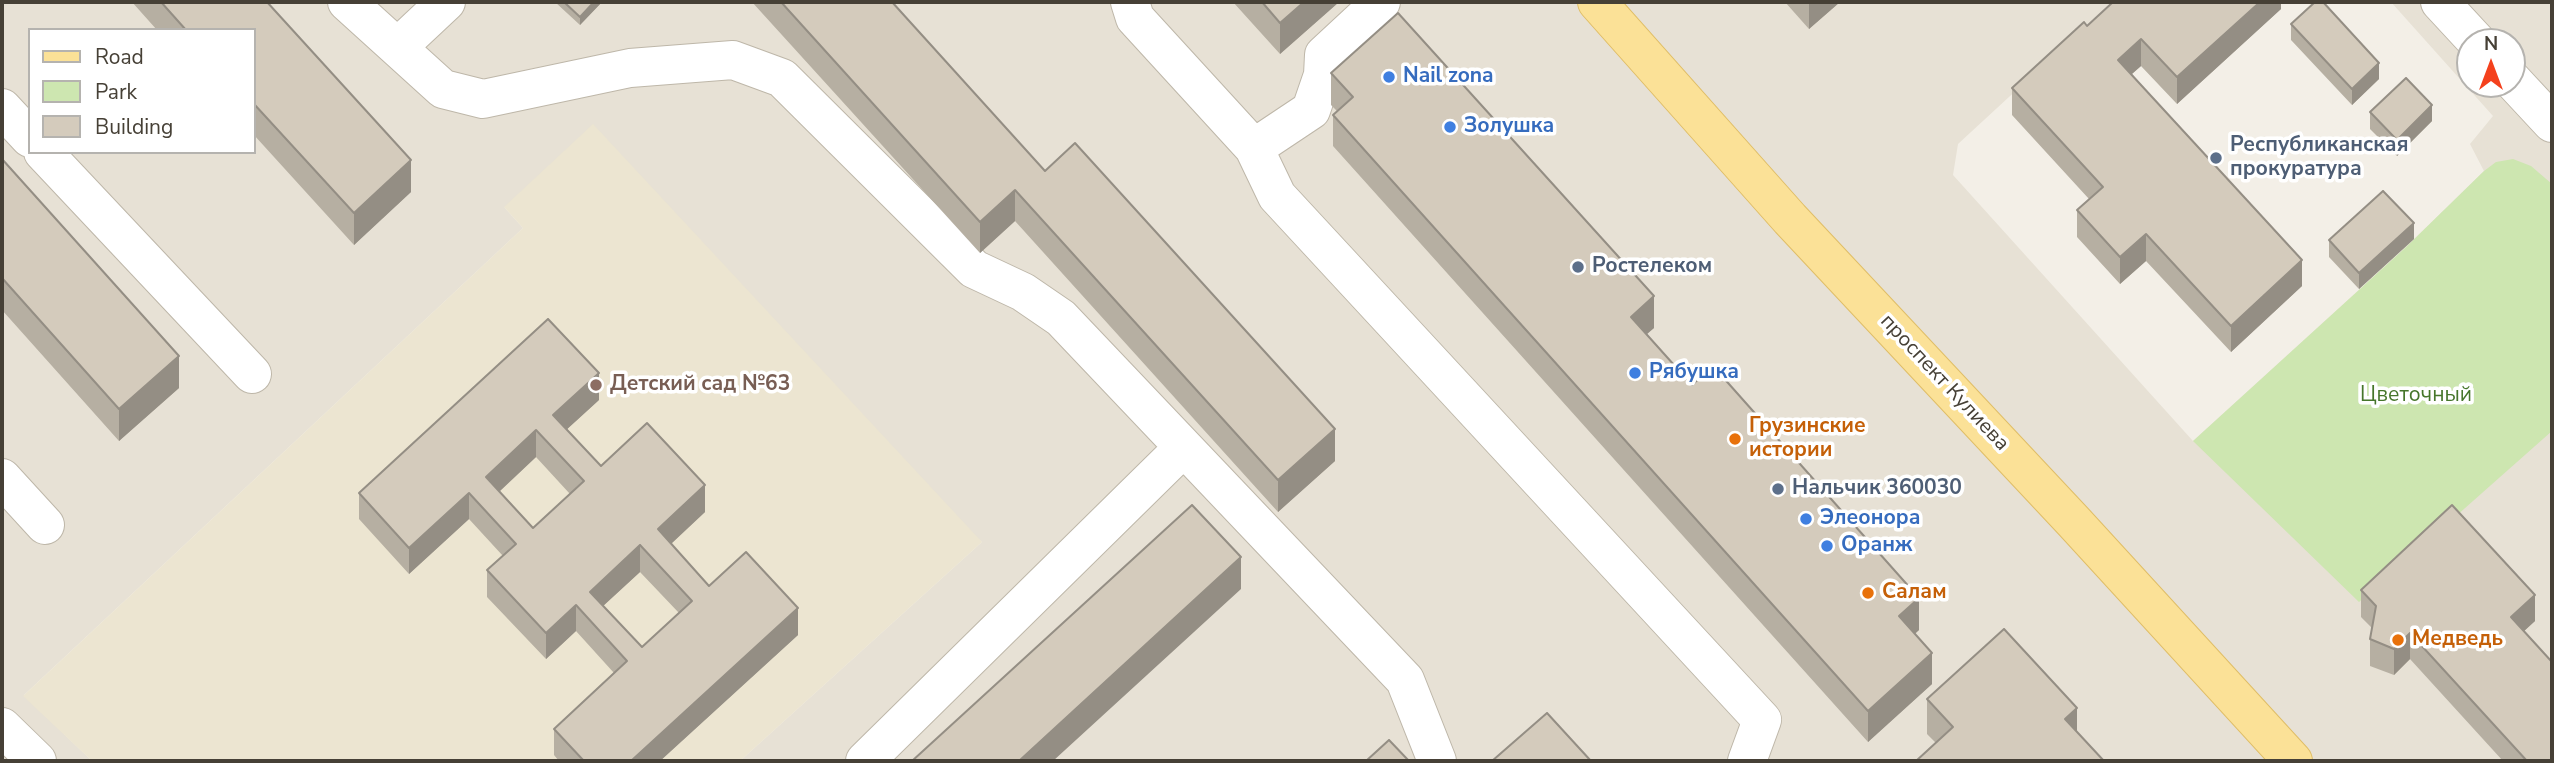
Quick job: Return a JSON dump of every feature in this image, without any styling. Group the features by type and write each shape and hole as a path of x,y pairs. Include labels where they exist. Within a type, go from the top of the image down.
{"main road":[{"name":"проспект Кулиева","path":"1597,2 1790,219 2294,761"}],"street":[{"path":"347,2 443,89 483,99 630,68 733,60 782,78 974,268 1023,292 1062,318 1405,680 1437,761"},
{"path":"398,47 446,2"},
{"path":"1130,2 1135,18 1254,148 1278,195 1762,720 1747,761"},
{"path":"1254,148 1311,110 1323,75 1324,55 1381,2"},
{"path":"2440,2 2464,28"},
{"path":"2526,95 2552,123"},
{"path":"2,108 28,136"},
{"path":"45,154 252,374"},
{"path":"865,761 1183,448"},
{"path":"2,478 45,525"},
{"path":"2,727 37,761"}],"shaded area":[{"path":"2,2 2112,2 1958,144 1953,175 2193,441 2405,248 2484,171 2470,144 2493,116 2477,98 2526,98 2526,28 2456,28 2456,75 2391,2 2552,2 2552,761 740,761 982,542 504,207 523,228 24,695 92,761 2,761"},
{"name":"Детский сад №63","path":"593,124 982,542 740,761 92,761 23,696 523,228 504,207"}],"green space":[{"name":"Цветочный","path":"2513,159 2531,166 2552,184 2552,431 2359,602 2193,441 2405,248 2484,171 2496,162"}],"building":[{"path":"161,2 267,2 411,160 354,213 256,106 256,28 184,28"},
{"path":"564,2 594,2 580,17"},
{"path":"781,2 892,2 1045,171 1075,143 1335,429 1278,480 1015,190 980,222"},
{"path":"1262,2 1304,2 1280,23"},
{"path":"2113,2 2260,2 2177,77 2141,39 2118,60 2302,260 2231,326 2146,234 2120,257 2077,210 2103,187 2012,88 2084,22 2087,26"},
{"path":"2315,2 2323,2 2379,63 2352,89 2291,24"},
{"path":"1398,13 1654,296 1631,317 1692,385 1713,366 1919,598 1899,616 1932,653 1868,711 1333,115 1353,97 1331,73"},
{"path":"2406,78 2432,105 2397,140 2370,112"},
{"path":"2,159 179,356 119,409 2,278"},
{"path":"2383,191 2414,223 2359,273 2329,240"},
{"path":"548,319 599,373 553,415 601,466 647,423 705,485 658,529 709,586 746,552 798,608 631,761 584,761 554,729 627,661 576,605 546,633 487,570 516,544 469,493 409,548 359,493","holes":["536,430 584,481 533,528 486,477","640,545 692,601 642,647 590,592"]},
{"path":"1192,505 1241,557 1019,761 912,761"},
{"path":"2452,505 2535,595 2511,617 2552,662 2552,761 2527,761 2410,633 2394,649 2370,639 2376,606 2361,590"},
{"path":"2004,629 2077,708 2065,719 2104,761 1916,761 1953,727 1927,699"},
{"path":"1547,713 1591,761 1492,761"},
{"path":"1389,740 1409,761 1366,761"}],"place":[{"name":"Nail zona","path":"1389,77"},
{"name":"Золушка","path":"1450,127"},
{"name":"Республиканская прокуратура","path":"2216,158"},
{"name":"Ростелеком","path":"1578,267"},
{"name":"Рябушка","path":"1635,373"},
{"name":"Детский сад №63","path":"596,385"},
{"name":"Грузинские истории","path":"1735,439"},
{"name":"Нальчик 360030","path":"1778,489"},
{"name":"Элеонора","path":"1806,519"},
{"name":"Оранж","path":"1827,546"},
{"name":"Салам","path":"1868,593"},
{"name":"Медведь","path":"2398,640"}]}
